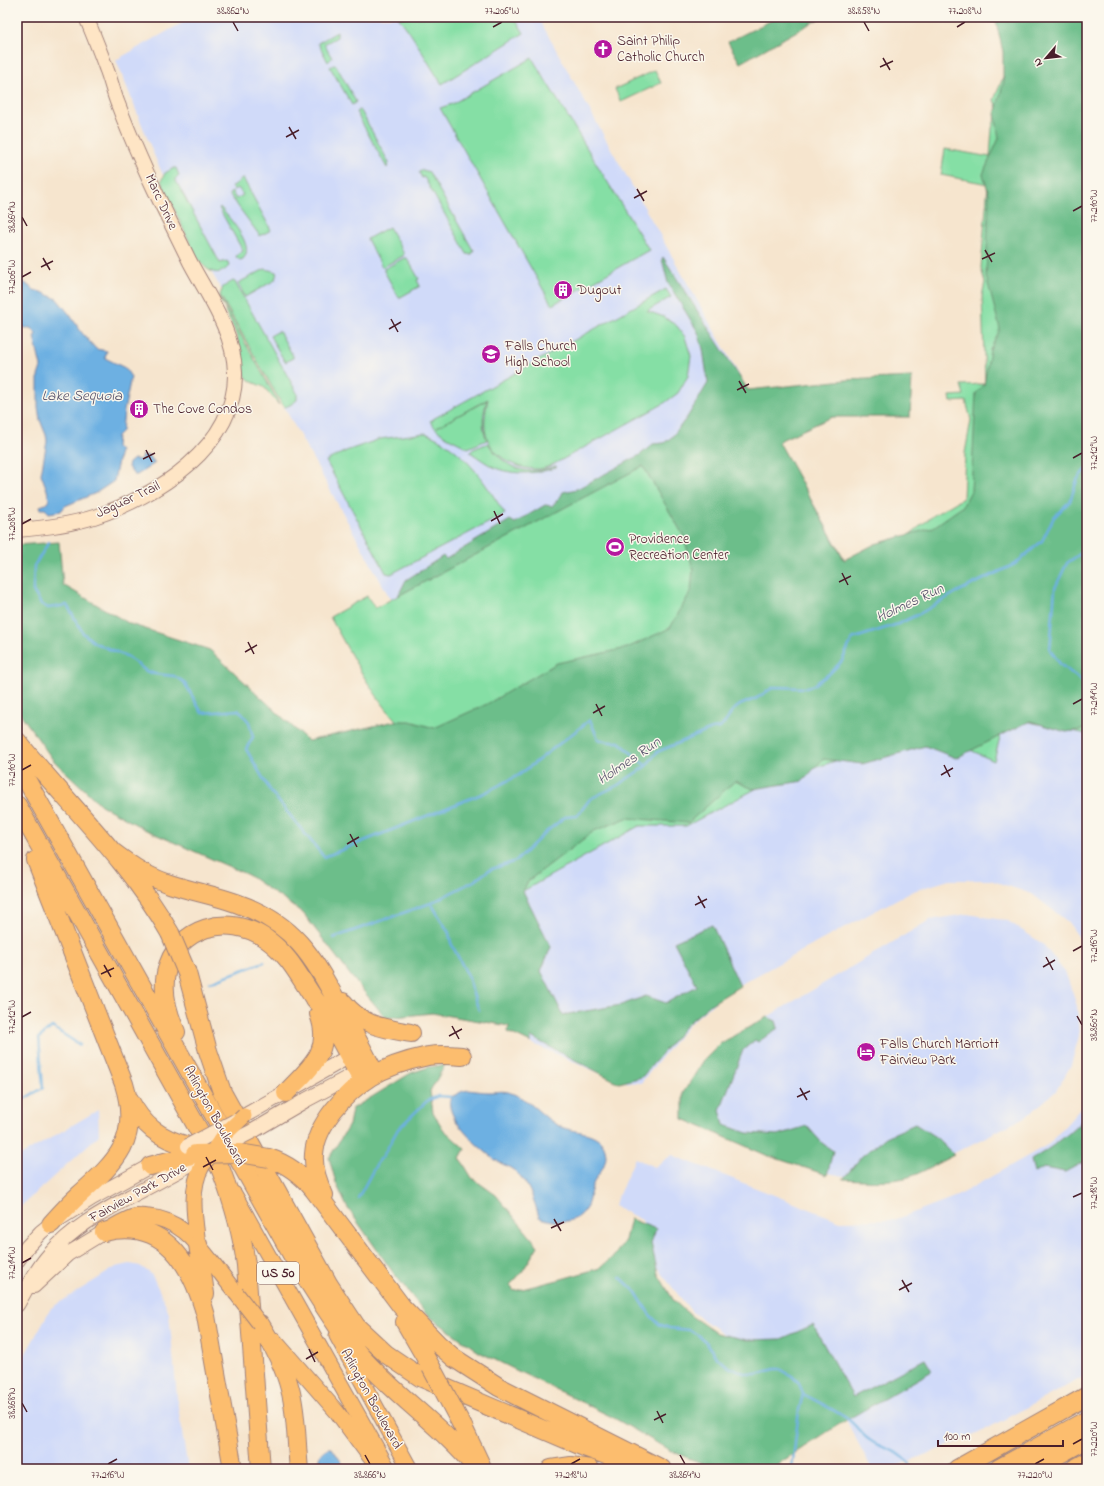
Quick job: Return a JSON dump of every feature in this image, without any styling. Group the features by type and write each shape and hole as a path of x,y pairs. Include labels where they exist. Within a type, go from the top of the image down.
{"highway":[{"path":"17,741 37,766 113,852 157,910 170,933 186,973 208,1051 222,1092 329,1285 356,1326 386,1354 420,1377 584,1447 645,1469"},
{"name":"Arlington Boulevard","path":"17,763 300,1269"},
{"path":"17,784 25,797 54,830"},
{"name":"Arlington Boulevard","path":"17,805 221,1170"},
{"path":"17,813 53,900 127,1095 144,1122 152,1130 199,1156"},
{"path":"113,852 130,865 147,875 165,882 234,902 253,909 280,924 291,933 307,951 326,981 352,1014 381,1028 411,1033"},
{"path":"216,1118 206,1088 180,1040 166,1001 166,974 172,955 183,943 201,930 222,925 240,927 253,931 264,938 284,954 294,966 313,998 356,1053"},
{"path":"326,981 364,1069"},
{"path":"286,1093 312,1065 323,1042 324,1033 322,1023 313,998"},
{"path":"335,1217 322,1192 314,1166 316,1141 328,1118 355,1088 370,1077 388,1069 428,1056 462,1056"},
{"path":"51,1224 101,1175 119,1154 128,1134 130,1121 127,1095"},
{"path":"150,1166 199,1156 238,1153 269,1158 282,1162 305,1179 335,1217 379,1278 417,1324 438,1344 474,1372 499,1386 662,1469"},
{"path":"221,1170 237,1217 244,1246 261,1469"},
{"path":"104,1232 117,1229 145,1232 155,1235 170,1246 186,1267 195,1283 202,1301 209,1331"},
{"path":"198,1244 209,1331 233,1469"},
{"path":"300,1269 339,1328 366,1362 445,1435 477,1469"},
{"path":"379,1278 431,1367 463,1427 483,1469"},
{"path":"260,1324 278,1355 290,1390 293,1406 298,1469"},
{"path":"957,1469 1087,1396"},
{"path":"998,1469 1087,1420"},
{"path":"259,1437 266,1469"},
{"path":"1033,1469 1087,1439"},
{"path":"1074,1469 1087,1462"},
{"path":"551,1469 571,1466 590,1469"}],"main road":[{"name":"Marc Drive","path":"86,17 107,69 118,103 157,194 227,334 234,360 234,385"},
{"name":"Jaguar Trail","path":"17,530 48,528 95,517 119,508 164,484 193,460 219,428 229,407 234,385"},
{"name":"Fairview Park Drive","path":"199,1156 244,1116 356,1053"},
{"name":"Fairview Park Drive","path":"19,1301 49,1254 62,1241 95,1216 199,1156 253,1131 306,1100 364,1069"},
{"path":"198,1244 195,1189 198,1175 199,1156 244,1116"},
{"name":"Fairview Park Drive","path":"17,1261 40,1232 51,1224 92,1198 150,1166"},
{"name":"Arlington Boulevard","path":"221,1170 388,1469"},
{"path":"19,1301 68,1254 104,1232 133,1217 154,1217 167,1220 183,1229 198,1244 260,1324 337,1412 379,1469"},
{"name":"Arlington Boulevard","path":"300,1269 410,1469"}],"shaded area":[{"name":"Falls Church High School","path":"193,17 538,17 757,406 391,600 226,302 228,301 175,202 154,155 116,60"},
{"path":"1030,721 1087,729 1087,949 1068,922 1032,894 990,880 949,880 910,892 730,990 690,1023 641,1083 619,1082 531,1043 514,926 522,886 594,831 753,789 803,781 823,759 862,764 925,746 956,758"},
{"path":"967,914 1008,921 1043,944 1066,974 1077,1006 1079,1036 1071,1065 1056,1091 1027,1116 909,1176 872,1181 822,1172 695,1120 737,1035 930,920"},
{"path":"1087,1101 1087,1375 977,1434 889,1469 872,1469 845,1418 692,1312 657,1268 642,1220 614,1206 635,1158 654,1167 672,1155 840,1221 894,1220 957,1196 1049,1144"},
{"path":"98,1110 99,1135 17,1210 17,1158"},
{"path":"130,1264 140,1266 150,1273 169,1314 178,1407 188,1469 17,1469 17,1361 21,1362 51,1308 116,1267"}],"green space":[{"path":"398,17 514,17 524,33 442,84 410,33"},
{"path":"778,17 822,17 740,63 728,42"},
{"path":"995,17 1087,17 1087,729 1066,732 1030,721 956,758 925,746 862,764 823,759 803,781 753,789 735,781 688,823 627,818 594,831 528,881 523,891 551,947 541,971 563,1015 621,1005 646,996 666,1003 697,986 674,942 712,925 740,986 711,1004 687,1024 642,1077 619,1083 531,1037 531,1043 508,1032 509,1026 432,1013 386,1018 351,976 303,913 248,875 146,830 101,805 53,760 17,709 17,545 59,542 63,585 130,624 210,650 308,741 395,721 410,721 434,728 487,704 557,663 627,648 670,628 691,591 693,568 683,535 643,466 398,596 406,580 443,556 446,559 510,520 515,523 545,505 552,506 563,492 577,489 640,455 653,444 664,443 672,437 688,416 708,383 703,349 698,332 668,283 662,259 663,257 748,390 846,380 912,377 910,417 832,417 779,442 844,560 875,544 932,528 962,507 971,491 976,393 984,385 990,350 1000,329 986,276 989,194 983,174 999,138 995,114 1004,81 1003,52"},
{"path":"1087,17 1087,734 1005,717 994,761 936,734 850,756 763,785 686,826 639,826 523,891 411,736 398,723 376,695 330,617 367,596 375,608 603,486 758,406 855,578 934,515 963,498 965,453 971,420 966,401 951,402 950,396 964,395 961,385 985,384 982,296 985,282 981,268 988,184 941,175 945,149 990,157 992,128 998,110 994,100 1004,75"},
{"path":"337,32 337,37 324,44 332,58 328,62 318,43"},
{"path":"532,58 649,250 552,305 440,108 452,104"},
{"path":"336,65 356,102 352,105 330,67"},
{"path":"655,70 661,83 621,102 615,89"},
{"path":"359,110 361,111 389,163 387,168 356,112"},
{"path":"176,168 179,175 175,179 220,263 228,262 229,266 224,270 219,272 210,271 196,256 161,181 165,173"},
{"path":"423,170 429,172 473,250 474,249 471,255 467,254 424,177 422,178 419,172"},
{"path":"243,178 271,230 260,236 229,194 232,192 236,199 243,195 238,188 234,190 232,187"},
{"path":"220,207 235,225 244,240 246,253 243,259 240,260 236,257 243,251 219,208"},
{"path":"389,227 404,254 403,256 382,267 367,239"},
{"path":"404,258 407,258 419,279 417,280 420,286 399,298 384,269"},
{"path":"265,269 277,272 275,280 245,297 238,283"},
{"path":"233,281 235,282 297,393 297,400 290,405 285,407 281,403 220,295 223,287"},
{"path":"666,289 671,297 647,311 664,317 677,326 685,337 691,356 688,376 678,393 663,404 556,463 546,468 539,469 530,469 512,464 497,453 491,446 485,429 488,399 437,427 487,400 483,420 487,440 468,448 442,434 430,421 433,421 433,419"},
{"path":"219,296 279,405 264,387 252,382 246,377 239,344 234,329 225,311 226,310 219,299"},
{"path":"279,331 293,356 293,358 285,362 270,336"},
{"path":"425,433 451,447 471,466 489,489 505,514 391,574 386,573 326,461 346,451 380,439"},
{"path":"488,443 509,465 536,471 557,467 528,473 498,469 470,452"},
{"path":"767,1017 776,1021 778,1028 758,1042 755,1040 743,1050 720,1110 724,1125 747,1133 778,1135 807,1126 822,1143 833,1151 827,1175 766,1155 683,1119 683,1093 704,1060 721,1043"},
{"path":"445,1065 430,1091 433,1112 443,1129 465,1149 460,1158 472,1178 496,1195 538,1246 522,1272 510,1285 514,1291 600,1268 615,1255 625,1240 630,1219 656,1229 651,1243 658,1274 674,1301 691,1316 716,1333 747,1340 781,1339 813,1325 853,1397 925,1359 932,1371 838,1425 781,1462 773,1469 716,1469 671,1451 614,1418 479,1352 426,1314 392,1271 347,1207 336,1183 329,1158 349,1125 352,1109 411,1073 429,1067"},
{"path":"1087,1115 1087,1160 1065,1172 1044,1168 1034,1173 1031,1160 1061,1140"},
{"path":"915,1124 937,1138 954,1155 918,1174 895,1180 843,1179 862,1156 886,1137"}],"water":[{"name":"Lake Sequoia","path":"17,277 34,290 57,299 96,349 107,351 105,358 125,368 131,377 124,411 122,431 117,436 116,447 120,451 114,481 96,493 65,506 61,511 49,513 45,509 41,509 40,506 46,504 49,500 41,474 47,441 40,420 38,407 38,376 41,367 34,337 36,334 32,328 25,328 17,322"},
{"path":"142,455 149,456 155,463 137,475 134,475 128,467 129,463 134,459 141,459"},
{"path":"469,1090 487,1092 503,1091 511,1093 531,1104 548,1119 561,1127 593,1136 602,1143 606,1154 605,1163 594,1182 587,1206 578,1217 573,1220 559,1222 539,1217 530,1192 520,1176 513,1169 494,1159 464,1131 452,1113 450,1105 451,1097 463,1091"},
{"path":"328,1448 332,1448 346,1469 319,1469 320,1454"}],"waterway":[{"name":"Holmes Run","path":"333,938 431,903 474,881 489,870 516,861 546,832 565,817 577,816 590,799 618,785 646,766 657,752 712,729 720,728 732,711 740,705 757,698 774,687 806,688 814,685 830,673 842,661 852,639 898,624 921,613 957,592 1015,564 1042,541 1054,517 1070,501 1077,480 1087,469"},
{"path":"49,542 34,566 33,591 41,604 48,608 67,605 83,633 95,643 128,657 146,671 155,674 174,676 184,682 202,713 239,710 249,722 253,737 246,749 271,792 324,857 484,793 519,775 590,720 598,739 608,742 619,742 646,766"},
{"path":"1087,549 1067,563 1055,588 1050,650 1061,665 1087,685"},
{"path":"431,903 449,933 451,943 469,978 479,1010"},
{"name":"Holmes Run","path":"210,982 264,962"},
{"name":"Holmes Run","path":"17,1103 43,1088 39,1038 52,1027 80,1045"},
{"path":"358,1198 398,1129 427,1101 438,1096 451,1097"},
{"path":"620,1277 635,1291 650,1315 659,1324 669,1328 689,1330 698,1335 706,1342 716,1357 729,1367 740,1372 750,1374 780,1369 792,1376 799,1383 803,1394 799,1410 792,1469"},
{"path":"803,1394 844,1416 852,1422 868,1439 896,1452 910,1464"}],"place":[{"name":"Saint Philip Catholic Church","path":"603,49"},
{"name":"Dugout","path":"563,290"},
{"name":"Falls Church High School","path":"491,354"},
{"name":"The Cove Condos","path":"139,409"},
{"name":"Providence Recreation Center","path":"615,547"},
{"name":"Falls Church Marriott Fairview Park","path":"866,1052"}]}
